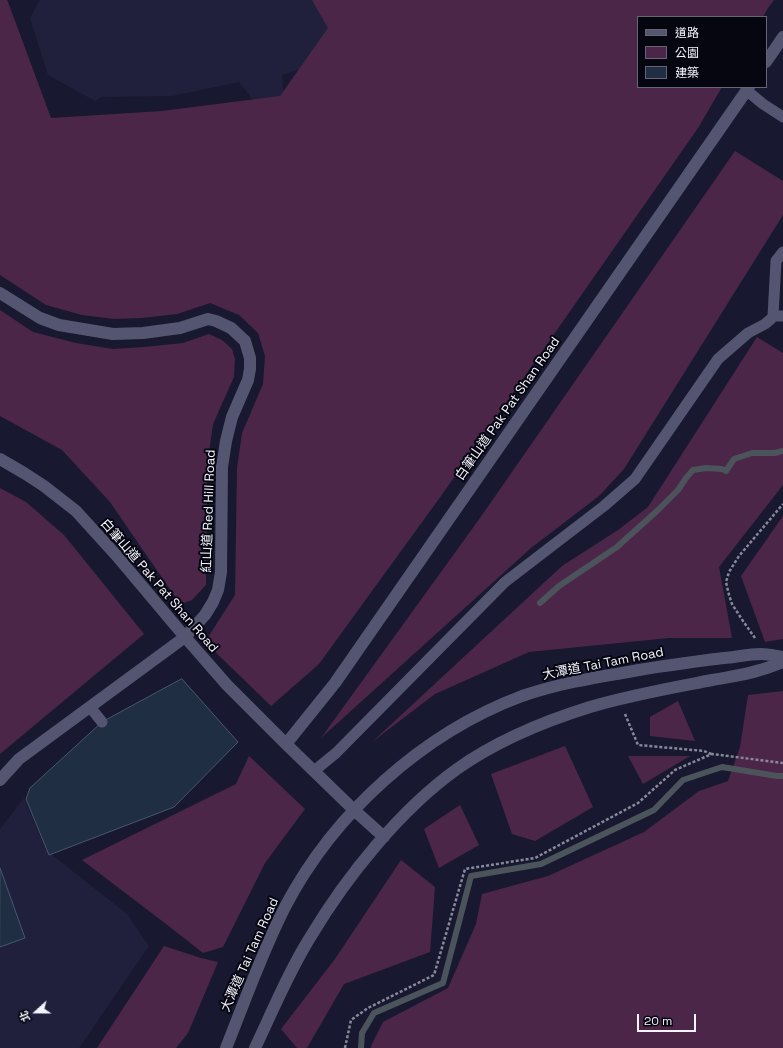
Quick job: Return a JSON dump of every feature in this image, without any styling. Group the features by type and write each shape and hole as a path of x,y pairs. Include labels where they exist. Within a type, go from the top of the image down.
{"street":[{"path":"767,61 783,38"},
{"name":"白筆山道 Pak Pat Shan Road","path":"286,744 335,683 747,89"},
{"name":"紅山道 Red Hill Road","path":"0,293 40,318 59,325 113,334 143,333 180,328 208,319 230,328 245,341 250,358 248,380 228,428 222,467 221,572 218,590 213,602 205,615 185,637 19,759 0,780"},
{"name":"白筆山道 Pak Pat Shan Road","path":"0,459 44,486 76,512 116,555 169,619 227,685 354,810 384,837"},
{"name":"大潭道 Tai Tam Road","path":"226,1048 269,941 286,906 307,871 330,838 354,810 396,770 434,742 479,715 523,696 572,682 680,663 760,654 783,657"},
{"path":"255,1048 287,980 311,936 342,888 384,837 409,810 434,787 458,769 486,751 523,733 589,708 619,699 758,671 783,662"},
{"name":"紅山道 Red Hill Road","path":"0,767 19,759"}],"lane":[{"path":"747,89 763,104 783,117"},
{"path":"314,771 336,753 505,582 604,506 635,479 718,360 748,333 778,316 776,261 783,252"},
{"path":"90,707 102,722"}],"path":[{"path":"760,654 755,637 732,604 726,582 729,572 739,556 783,504"},
{"path":"619,699 638,745 704,751 712,754 783,763"},
{"path":"345,1048 351,1020 368,1008 434,975 465,869 534,858 638,803 675,770 712,754"}],"shaded area":[{"path":"40,0 371,0 341,55 282,75 284,103 257,105 239,82 172,96 101,97 95,101 48,75 30,18"},
{"path":"24,798 46,850 127,914 149,946 79,1048 0,1048 0,829"}],"green space":[{"path":"0,0 7,0 8,2 51,118 162,111 280,96 328,28 312,0 774,0 764,16 637,16 637,88 721,88 698,128 441,496 319,664 271,706 205,642 235,595 237,468 242,433 263,384 265,356 258,333 239,315 210,303 177,314 142,318 114,319 82,315 46,305 0,275"},
{"path":"735,151 783,181 783,215 624,469 599,496 531,548 321,738 480,518"},
{"path":"0,310 33,332 76,343 113,349 144,347 183,343 209,334 222,340 232,349 235,359 234,377 213,424 207,466 206,585 192,600 184,603 176,598 110,502 62,450 0,416"},
{"path":"757,337 783,353 783,485 719,567 732,638 669,638 529,652 435,694 372,742 562,566 618,530 648,507"},
{"path":"0,488 26,502 64,535 144,634 0,754"},
{"path":"783,516 783,639 765,642 741,576"},
{"path":"783,691 783,1048 371,1048 383,1022 448,988 476,924 482,894 548,876 644,832 699,791 728,781 740,747 748,695"},
{"path":"678,701 695,741 650,736 650,717"},
{"path":"565,746 593,807 535,841 512,834 491,774"},
{"path":"249,756 305,809 265,863 223,947 203,953 82,860 236,784"},
{"path":"628,756 690,756 643,784"},
{"path":"460,805 479,845 439,868 424,829"},
{"path":"401,860 435,887 430,952 344,984 307,1048 297,1048 281,1029 335,959"},
{"path":"164,946 218,962 188,1033 176,1048 97,1048"}],"building":[{"path":"182,679 238,742 174,807 49,855 26,799 30,788 102,722"},
{"path":"0,868 25,938 0,947"}],"waterway":[{"path":"540,603 559,586 617,547 678,490 693,470 706,468 722,469 726,471 734,459 752,453 775,453 783,451"},
{"path":"361,1048 362,1033 374,1013 443,983 471,876 541,864 654,810 683,780 722,767 783,776"}]}
